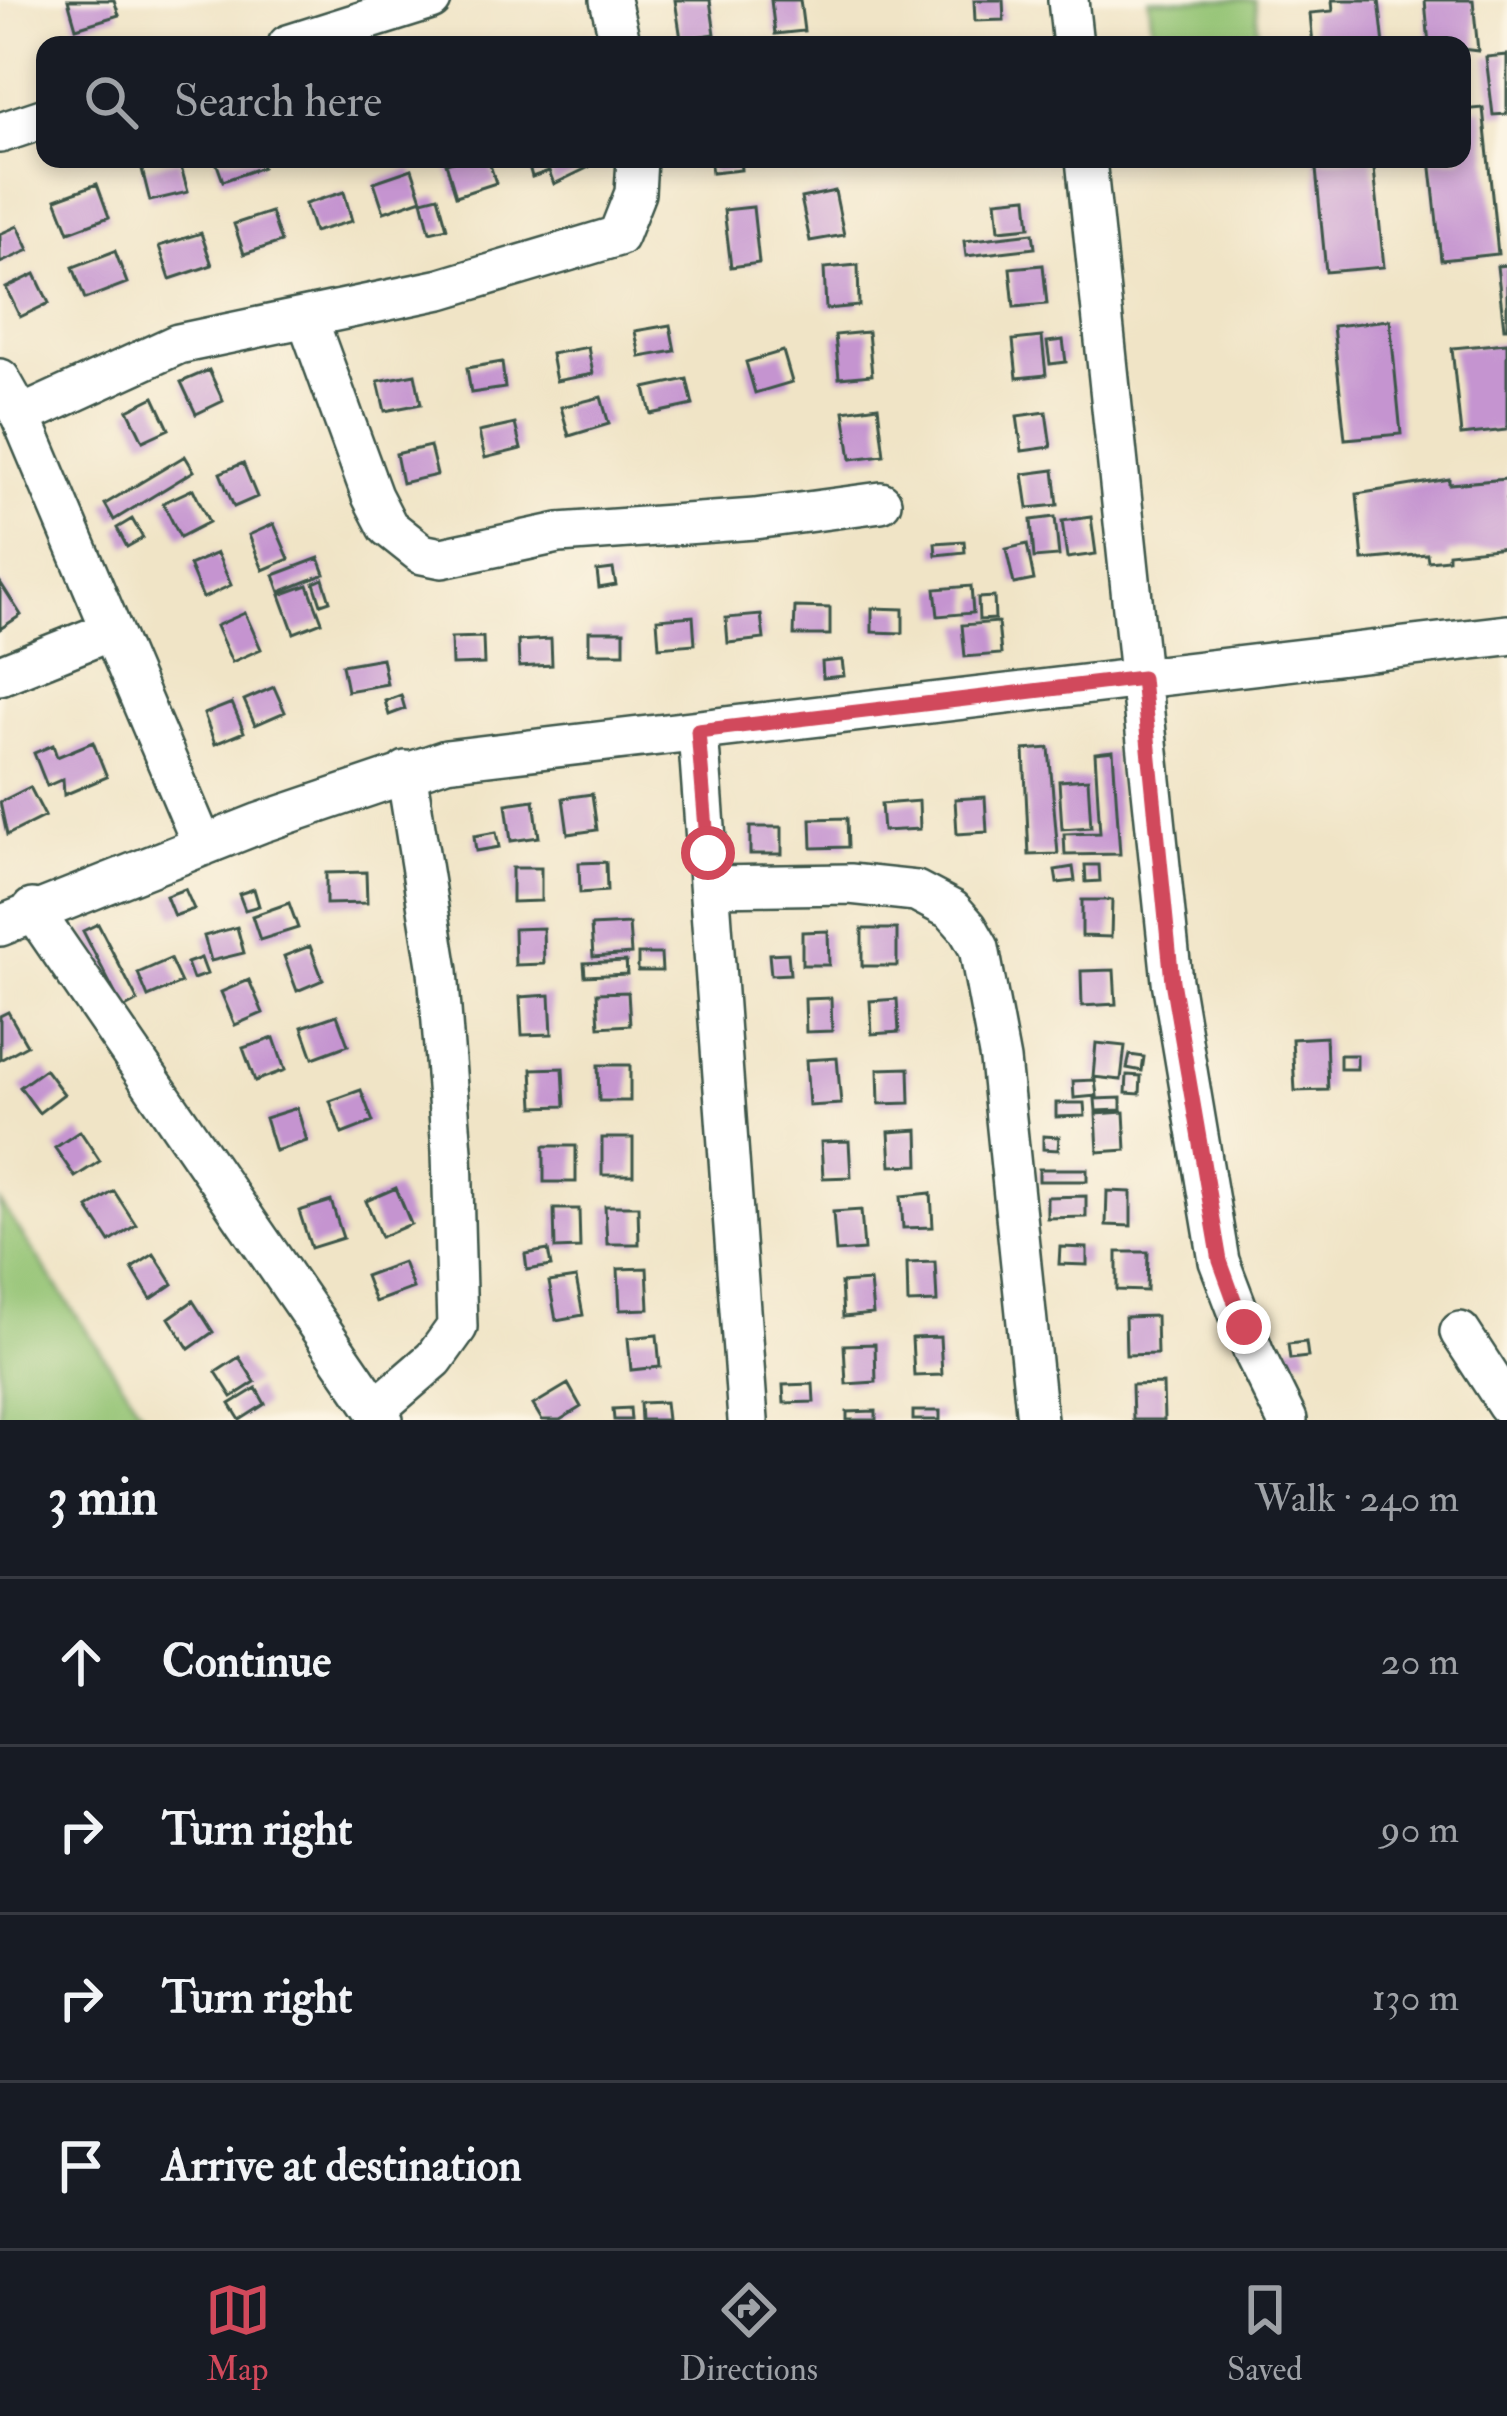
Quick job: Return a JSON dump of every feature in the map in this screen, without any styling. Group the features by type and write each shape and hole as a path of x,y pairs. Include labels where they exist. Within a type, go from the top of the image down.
{"street":[{"path":"317,36 431,0"},
{"path":"610,0 619,36"},
{"path":"1068,0 1072,36"},
{"path":"0,133 36,121"},
{"path":"20,416 161,350 441,289 618,236 635,193 636,168"},
{"path":"1086,168 1172,981 1220,1261 1253,1353 1287,1420"},
{"path":"307,318 372,496 388,526 422,554 442,559 559,533 755,520 881,502"},
{"path":"0,379 203,846"},
{"path":"0,675 110,631"},
{"path":"406,771 437,971 452,1150 457,1327 434,1359 379,1415 16,917 406,771 446,760 1507,635"},
{"path":"698,731 748,1420"},
{"path":"710,886 850,884 916,891 952,910 967,927 979,948 1000,1060 1037,1420"},
{"path":"1460,1332 1507,1405"}],"green space":[{"path":"1149,0 1255,0 1259,36 1153,36"},
{"path":"0,1202 147,1420 0,1420"}],"building":[{"path":"68,0 114,0 119,15 76,28"},
{"path":"675,0 710,0 715,34 681,36"},
{"path":"771,0 800,0 804,31 775,34"},
{"path":"974,0 1003,0 1004,20 975,21"},
{"path":"1332,0 1379,0 1383,36 1312,36 1310,13 1333,11"},
{"path":"1425,0 1473,0 1478,51 1471,50 1471,36 1428,36"},
{"path":"1507,55 1507,114 1493,115 1486,57"},
{"path":"1483,108 1498,254 1441,260 1431,168 1471,168 1471,109"},
{"path":"181,168 188,192 150,201 142,169"},
{"path":"218,168 259,168 223,181"},
{"path":"448,168 491,168 496,183 456,196"},
{"path":"530,168 587,168 554,184 549,171 532,177"},
{"path":"711,168 741,168 741,170 712,173"},
{"path":"1316,168 1374,168 1384,267 1326,272"},
{"path":"412,169 422,199 384,212 374,182"},
{"path":"97,184 109,217 69,232 56,199"},
{"path":"835,191 844,235 810,241 801,198"},
{"path":"344,192 352,221 314,232 305,204"},
{"path":"438,196 447,228 430,232 422,200"},
{"path":"1027,197 1030,227 999,230 996,200"},
{"path":"753,207 759,263 731,267 724,210"},
{"path":"271,212 281,242 244,254 234,224"},
{"path":"18,226 29,250 0,263 0,234"},
{"path":"201,233 212,265 170,279 159,246"},
{"path":"1033,233 1035,248 966,256 964,241"},
{"path":"115,251 127,283 85,299 73,267"},
{"path":"858,265 859,306 826,309 824,268"},
{"path":"1043,265 1047,304 1014,307 1010,268"},
{"path":"1507,265 1507,328 1504,328 1497,266"},
{"path":"35,274 49,303 20,317 6,288"},
{"path":"1390,320 1401,434 1345,439 1333,326"},
{"path":"670,325 675,351 640,357 635,331"},
{"path":"868,332 872,375 839,378 835,335"},
{"path":"1042,337 1046,375 1017,378 1013,340"},
{"path":"1063,340 1066,362 1050,364 1047,342"},
{"path":"1507,343 1507,430 1461,435 1452,348"},
{"path":"588,347 593,374 556,381 551,354"},
{"path":"783,351 792,382 755,393 746,362"},
{"path":"502,362 505,388 471,393 467,368"},
{"path":"209,370 223,401 196,414 181,382"},
{"path":"415,374 421,404 385,411 378,381"},
{"path":"687,379 693,405 651,414 645,388"},
{"path":"154,397 169,429 143,441 128,410"},
{"path":"601,397 609,424 569,436 561,407"},
{"path":"878,406 884,455 851,459 844,411"},
{"path":"1046,412 1051,447 1022,451 1017,416"},
{"path":"515,424 521,449 485,458 479,432"},
{"path":"430,446 437,475 402,483 396,454"},
{"path":"185,456 194,471 114,520 105,504"},
{"path":"243,463 257,497 234,507 220,473"},
{"path":"1054,470 1058,505 1028,508 1023,474"},
{"path":"1449,479 1449,484 1507,479 1507,547 1448,553 1448,559 1428,561 1427,554 1363,560 1357,494"},
{"path":"193,489 209,522 180,537 163,503"},
{"path":"1055,517 1059,556 1034,558 1031,520"},
{"path":"1091,517 1096,554 1067,558 1062,521"},
{"path":"132,519 143,538 127,547 117,528"},
{"path":"274,524 289,559 263,570 249,535"},
{"path":"964,541 965,552 936,555 935,543"},
{"path":"1027,544 1034,580 1014,584 1006,549"},
{"path":"217,553 231,585 203,598 189,565"},
{"path":"319,558 325,574 280,592 274,575"},
{"path":"613,569 616,585 599,588 597,571"},
{"path":"323,579 330,601 321,604 314,583"},
{"path":"0,582 21,615 0,629"},
{"path":"308,585 322,622 294,633 280,595"},
{"path":"971,586 973,613 938,616 935,589"},
{"path":"994,597 995,619 979,620 978,598"},
{"path":"795,607 830,608 830,635 794,635"},
{"path":"872,608 903,609 903,633 872,632"},
{"path":"245,613 261,649 232,662 216,626"},
{"path":"761,615 764,639 728,643 726,618"},
{"path":"693,616 695,644 659,647 657,619"},
{"path":"998,622 1001,654 965,657 962,625"},
{"path":"589,631 624,631 624,653 589,653"},
{"path":"483,637 484,664 452,665 451,638"},
{"path":"551,639 552,665 519,667 518,641"},
{"path":"382,658 387,684 347,691 342,665"},
{"path":"842,660 844,676 823,678 822,662"},
{"path":"274,687 285,712 255,725 244,700"},
{"path":"401,695 405,709 389,715 385,701"},
{"path":"232,703 244,732 215,744 204,714"},
{"path":"93,742 107,777 64,795 63,779 47,786 34,753 53,745 57,757"},
{"path":"1049,748 1058,854 1029,855 1024,750"},
{"path":"1113,751 1120,854 1065,855 1064,834 1100,833 1095,753"},
{"path":"1088,779 1091,827 1062,829 1059,781"},
{"path":"30,787 45,816 7,835 0,802"},
{"path":"592,794 597,830 568,834 563,798"},
{"path":"985,797 987,832 957,834 955,799"},
{"path":"534,800 539,837 511,841 506,804"},
{"path":"919,801 920,829 883,831 881,804"},
{"path":"847,818 848,847 812,848 811,819"},
{"path":"750,827 782,827 782,854 750,854"},
{"path":"496,832 499,847 476,851 474,836"},
{"path":"606,862 607,891 580,893 579,863"},
{"path":"1085,865 1099,865 1100,881 1086,882"},
{"path":"1073,867 1075,881 1057,883 1055,870"},
{"path":"512,868 541,868 541,901 512,902"},
{"path":"366,872 367,903 326,904 326,873"},
{"path":"185,889 194,909 174,916 166,896"},
{"path":"254,889 259,906 245,910 239,894"},
{"path":"1082,900 1112,900 1111,937 1082,936"},
{"path":"289,903 298,928 260,940 252,916"},
{"path":"98,924 138,1001 123,1009 83,931"},
{"path":"629,924 631,954 593,957 591,926"},
{"path":"237,927 244,953 211,961 204,936"},
{"path":"543,928 544,964 515,965 514,929"},
{"path":"862,929 897,929 897,966 862,966"},
{"path":"828,931 829,965 802,965 802,932"},
{"path":"310,946 323,980 297,991 284,956"},
{"path":"788,953 790,974 771,975 769,954"},
{"path":"638,954 661,954 662,971 638,971"},
{"path":"201,958 207,974 193,979 187,963"},
{"path":"170,959 181,983 148,997 138,973"},
{"path":"626,961 627,974 585,976 584,963"},
{"path":"1114,970 1116,1004 1082,1006 1081,971"},
{"path":"249,980 263,1013 235,1025 221,992"},
{"path":"628,992 630,1025 599,1027 597,993"},
{"path":"550,995 552,1034 522,1035 520,997"},
{"path":"831,998 832,1031 806,1032 805,999"},
{"path":"897,999 899,1032 872,1034 870,1001"},
{"path":"8,1012 27,1045 0,1060 0,1016"},
{"path":"337,1015 348,1045 313,1058 302,1027"},
{"path":"1326,1037 1328,1090 1295,1091 1292,1039"},
{"path":"274,1038 285,1070 255,1081 243,1048"},
{"path":"1096,1043 1125,1046 1121,1080 1093,1077"},
{"path":"1130,1055 1144,1057 1142,1071 1127,1068"},
{"path":"1340,1055 1357,1055 1357,1069 1340,1069"},
{"path":"837,1058 841,1104 809,1106 806,1060"},
{"path":"598,1065 630,1065 630,1101 599,1101"},
{"path":"563,1068 565,1106 534,1107 532,1069"},
{"path":"909,1068 910,1103 879,1104 878,1069"},
{"path":"45,1069 64,1094 39,1113 20,1087"},
{"path":"1127,1075 1141,1076 1140,1094 1126,1093"},
{"path":"1095,1080 1097,1096 1074,1098 1073,1081"},
{"path":"361,1090 373,1122 342,1134 330,1101"},
{"path":"1121,1098 1121,1110 1096,1111 1095,1099"},
{"path":"1056,1103 1084,1103 1085,1116 1056,1117"},
{"path":"297,1108 307,1141 275,1151 265,1118"},
{"path":"1124,1112 1126,1150 1098,1152 1096,1114"},
{"path":"918,1130 919,1165 891,1166 889,1132"},
{"path":"80,1131 100,1161 75,1177 55,1148"},
{"path":"1043,1136 1059,1137 1058,1150 1043,1149"},
{"path":"602,1138 633,1138 633,1175 602,1175"},
{"path":"849,1141 851,1177 823,1178 821,1142"},
{"path":"544,1146 576,1146 576,1182 544,1182"},
{"path":"1039,1169 1087,1169 1087,1181 1039,1181"},
{"path":"396,1188 411,1224 381,1237 366,1201"},
{"path":"114,1191 136,1225 110,1242 88,1208"},
{"path":"1107,1191 1131,1192 1131,1226 1106,1225"},
{"path":"931,1193 933,1227 903,1228 901,1196"},
{"path":"1086,1196 1086,1217 1047,1218 1047,1197"},
{"path":"331,1201 343,1238 311,1248 299,1211"},
{"path":"605,1206 638,1206 639,1244 607,1244"},
{"path":"554,1209 579,1209 580,1248 555,1249"},
{"path":"861,1210 864,1250 836,1252 833,1212"},
{"path":"1060,1247 1087,1248 1087,1265 1059,1264"},
{"path":"548,1250 551,1266 527,1270 525,1254"},
{"path":"1117,1252 1148,1252 1147,1291 1117,1290"},
{"path":"154,1254 173,1284 151,1299 132,1268"},
{"path":"403,1262 413,1288 375,1302 365,1276"},
{"path":"935,1262 937,1302 908,1303 907,1263"},
{"path":"647,1268 649,1309 620,1310 618,1269"},
{"path":"576,1278 583,1315 556,1320 549,1282"},
{"path":"870,1281 873,1314 843,1317 841,1283"},
{"path":"193,1301 213,1332 189,1349 169,1318"},
{"path":"1156,1316 1157,1354 1126,1355 1125,1317"},
{"path":"657,1335 660,1367 631,1370 628,1338"},
{"path":"940,1337 942,1375 914,1376 912,1338"},
{"path":"1306,1342 1308,1357 1290,1359 1288,1344"},
{"path":"875,1344 876,1382 846,1384 844,1345"},
{"path":"239,1357 255,1382 232,1397 216,1372"},
{"path":"568,1384 581,1407 560,1420 542,1420 533,1405"},
{"path":"813,1384 814,1402 784,1403 783,1385"},
{"path":"1163,1384 1164,1420 1133,1420 1132,1385"},
{"path":"256,1388 265,1404 240,1420 230,1404"},
{"path":"665,1402 667,1420 641,1420 640,1403"},
{"path":"630,1408 631,1420 614,1420 613,1409"},
{"path":"876,1411 876,1420 847,1420 847,1412"},
{"path":"913,1411 940,1411 940,1420 913,1420"}],"route":[{"path":"708,853 698,731 1142,678 1172,981 1220,1261 1244,1327"}]}
